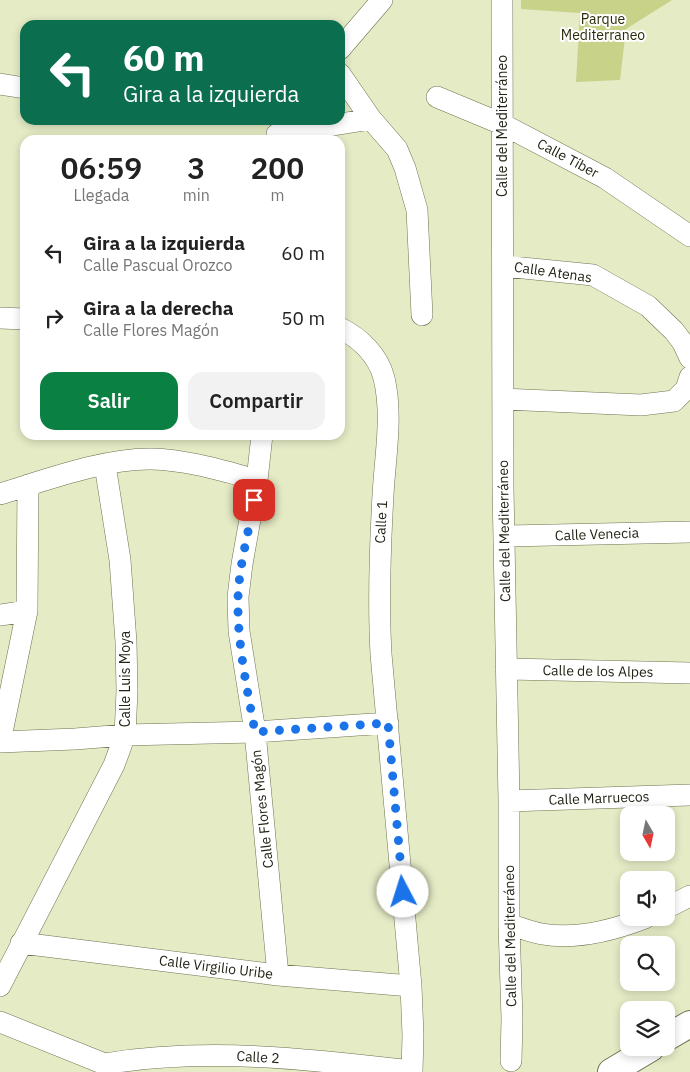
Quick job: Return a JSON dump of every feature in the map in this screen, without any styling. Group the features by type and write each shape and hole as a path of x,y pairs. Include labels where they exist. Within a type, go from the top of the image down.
{"street":[{"path":"345,43 382,0"},
{"name":"Calle del Mediterráneo","path":"502,0 503,488 509,801 509,924 512,1009 511,1061"},
{"path":"345,81 371,119 397,149 405,168 417,210 422,316"},
{"path":"0,84 20,87"},
{"name":"Calle Tíber","path":"437,97 502,124 605,178 690,236"},
{"path":"345,123 371,119"},
{"path":"277,134 333,125"},
{"name":"Calle Atenas","path":"503,266 593,275 648,306 674,331 683,343 690,358"},
{"path":"0,318 20,319"},
{"name":"Calle 1","path":"345,331 370,350 384,376 386,393 388,422 379,566 379,610 381,654 411,986 412,1072"},
{"path":"503,399 641,405 674,401 686,389 690,376"},
{"name":"Calle Flores Magón","path":"261,440 257,480 238,597 239,631 255,732 278,975"},
{"path":"0,494 105,465 151,459 179,461 206,466 257,480"},
{"name":"Calle Luis Moya","path":"0,986 114,765 125,735 127,691 126,642 120,560 105,465"},
{"path":"28,485 27,611 0,742 125,735 255,732 388,723"},
{"name":"Calle Venecia","path":"505,536 690,532"},
{"path":"0,614 27,611"},
{"name":"Calle de los Alpes","path":"506,669 690,673"},
{"name":"Calle Marruecos","path":"509,801 690,795"},
{"path":"675,904 690,896"},
{"path":"509,924 543,934 568,936 622,926"},
{"name":"Calle Virgilio Uribe","path":"21,944 278,975 411,986"},
{"path":"0,1022 124,1072"},
{"path":"675,1033 690,1024"},
{"name":"Calle 2","path":"104,1064 138,1058 215,1055 337,1062 412,1072"},
{"path":"611,1072 638,1056"}],"green space":[{"name":"Parque Mediterraneo","path":"521,0 672,0 626,29 620,80 576,82 580,13 521,9"}],"route":[{"path":"254,500 238,597 239,631 255,732 388,723 403,892"}]}
